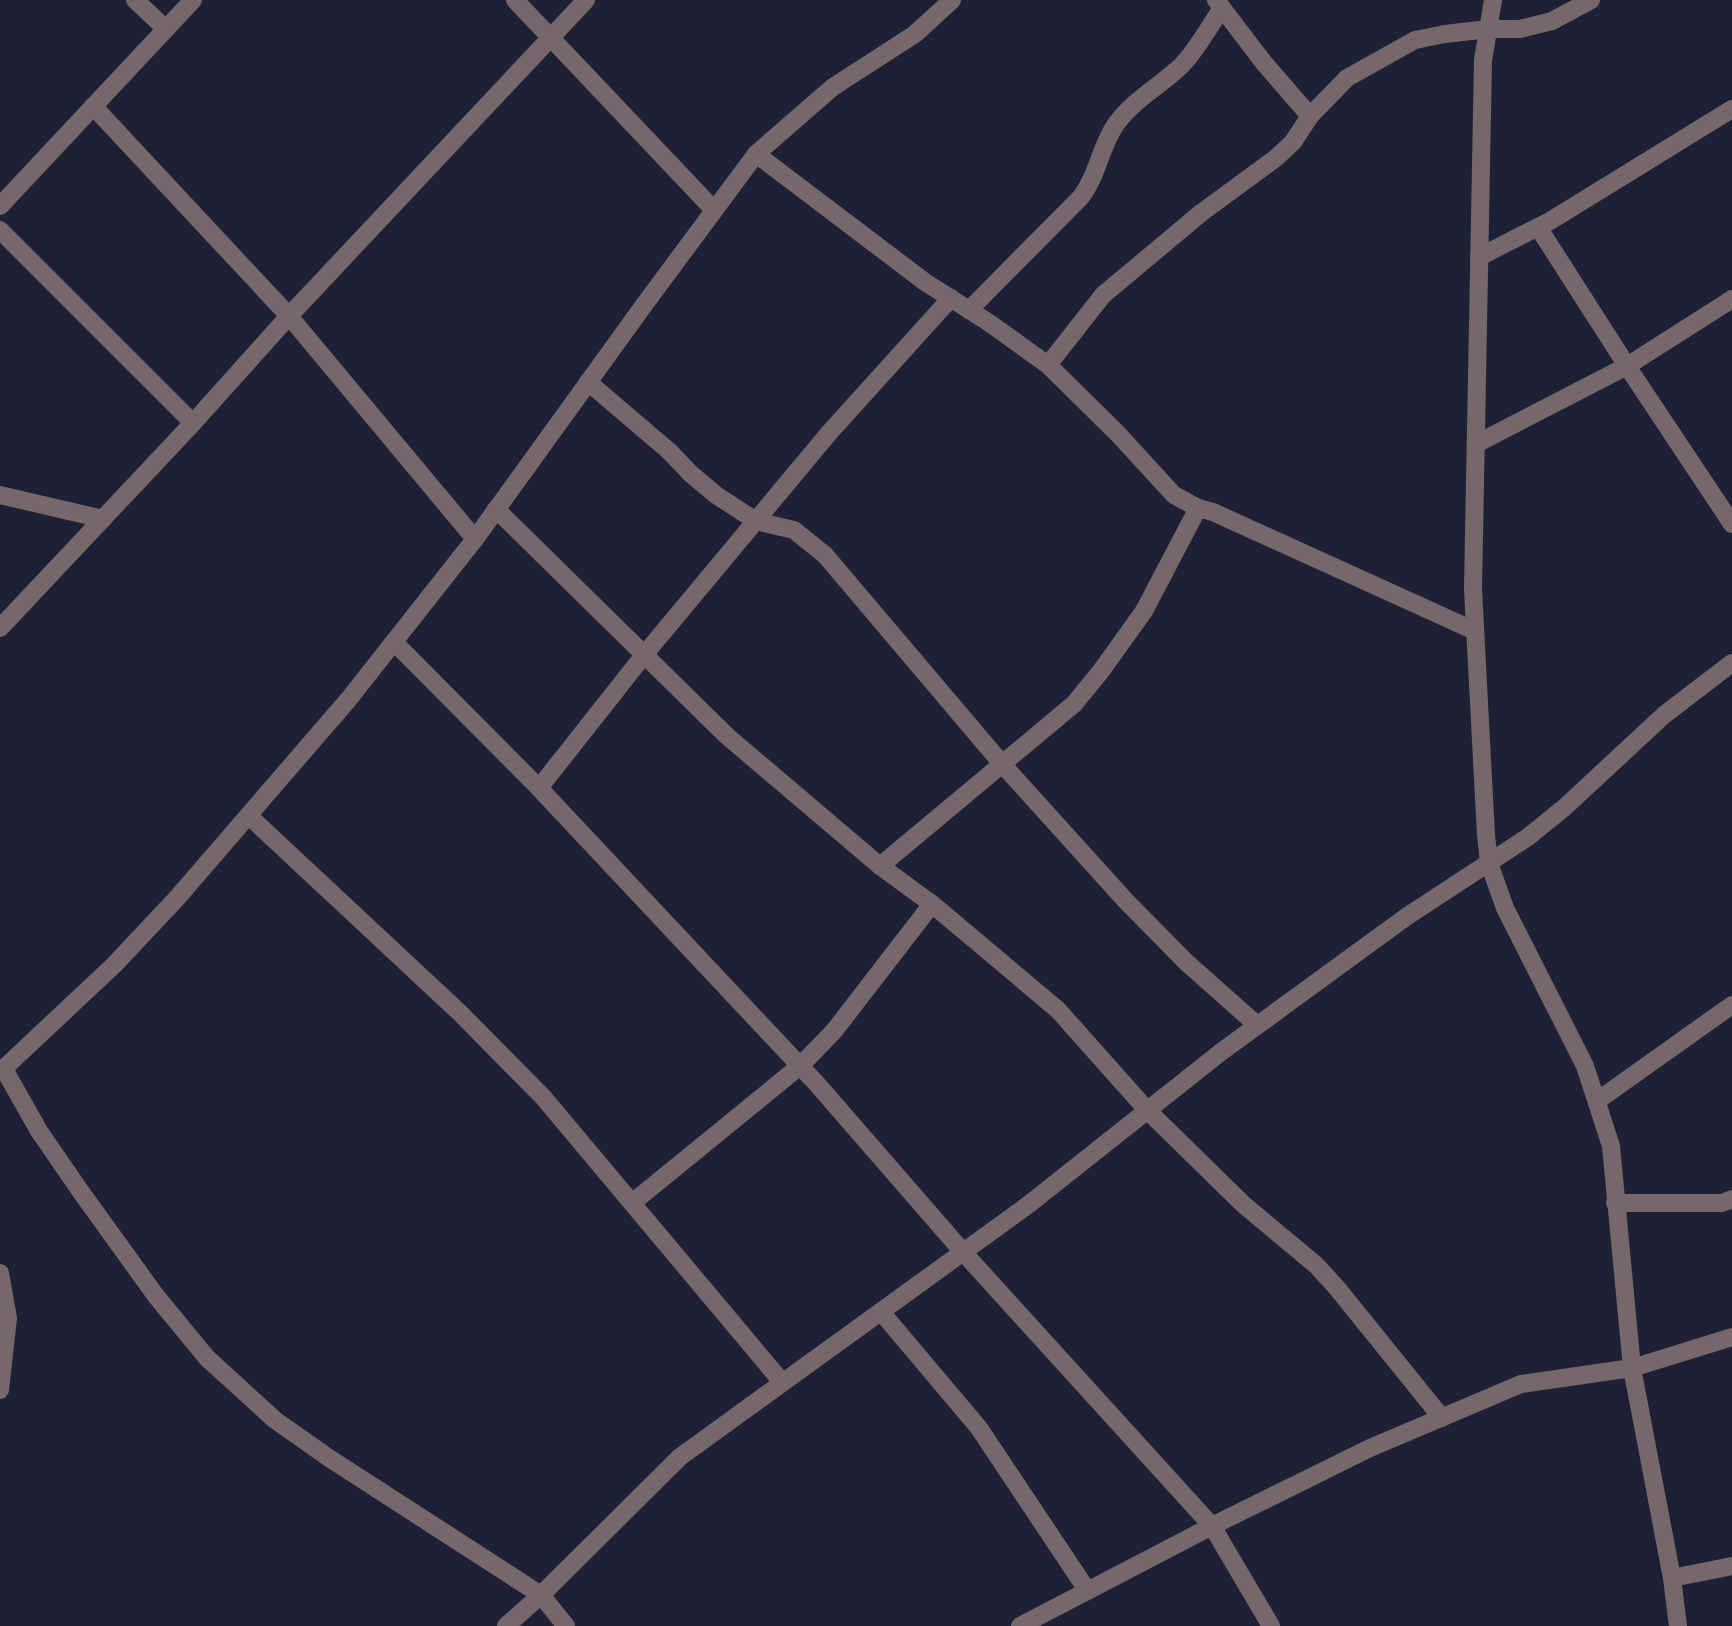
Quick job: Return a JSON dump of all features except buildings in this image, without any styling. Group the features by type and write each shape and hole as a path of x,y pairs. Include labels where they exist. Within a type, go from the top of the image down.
{"street":[{"path":"135,0 166,29"},
{"path":"0,206 193,0"},
{"path":"515,0 714,210"},
{"path":"0,628 586,0"},
{"path":"566,1626 541,1595 296,1435 275,1420 207,1358 156,1296 81,1192 2,1070 114,965 177,898 348,700 475,539 756,154 833,87 915,33 952,0"},
{"path":"1493,0 1483,60 1473,589 1489,863 1505,908 1586,1066 1611,1146 1632,1368 1672,1578 1678,1626"},
{"path":"1048,365 1103,295 1201,213 1276,159 1293,142 1310,116 1347,78 1415,40 1488,29 1520,29 1552,21 1591,0"},
{"path":"970,310 1080,197 1092,182 1104,144 1117,122 1184,63 1219,4 1264,63 1310,116"},
{"path":"93,106 289,316 475,539"},
{"path":"1479,257 1538,227 1732,109"},
{"path":"756,154 925,282 1048,365 1118,434 1174,495 1475,631"},
{"path":"1538,227 1626,366 1732,524"},
{"path":"0,230 193,422"},
{"path":"539,788 829,433 951,298"},
{"path":"1476,444 1626,366 1732,299"},
{"path":"589,382 669,450 691,474 756,521 794,530 825,555 1003,765 1125,900 1186,962 1257,1025"},
{"path":"0,495 103,519"},
{"path":"880,866 1074,704 1144,611 1198,508"},
{"path":"496,509 727,736 880,866 932,904 1058,1010 1147,1110 1244,1205 1316,1265 1442,1418"},
{"path":"394,642 539,788 800,1066 963,1252 1102,1402 1212,1526 1270,1626"},
{"path":"506,1626 541,1595 680,1457 1028,1205 1257,1025 1406,916 1489,863 1565,807 1664,715 1732,663"},
{"path":"249,816 459,1012 543,1097 782,1382"},
{"path":"632,1203 800,1066 834,1031 932,904"},
{"path":"1597,1101 1732,1005"},
{"path":"1615,1203 1722,1203 1732,1199"},
{"path":"0,1273 8,1318 0,1390"},
{"path":"882,1313 979,1428 1087,1590"},
{"path":"1020,1626 1370,1448 1521,1384 1632,1368 1732,1337"},
{"path":"1672,1578 1732,1566"}]}
